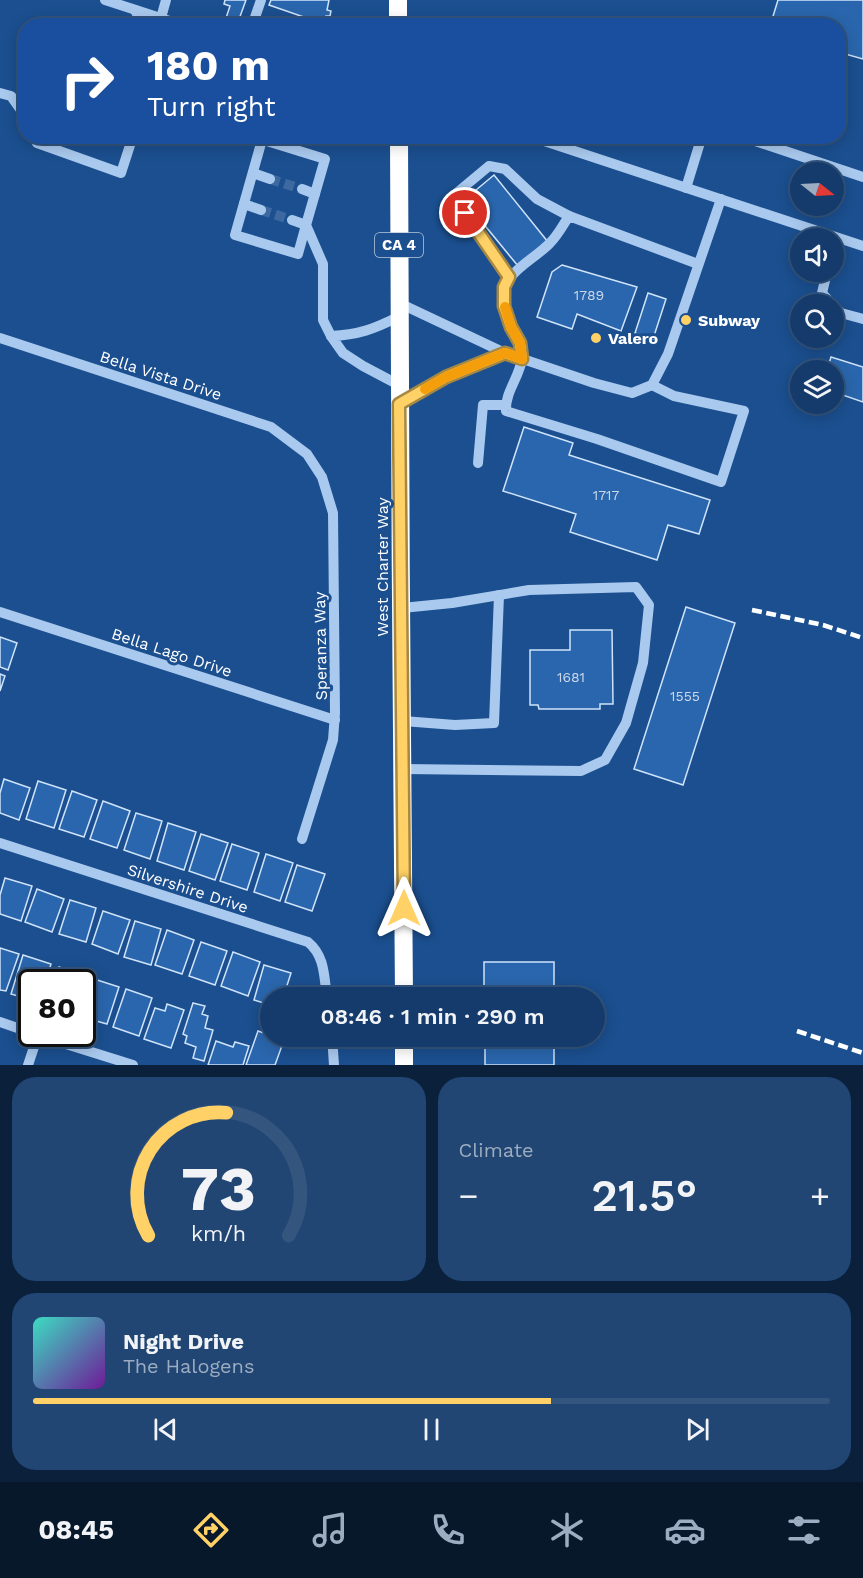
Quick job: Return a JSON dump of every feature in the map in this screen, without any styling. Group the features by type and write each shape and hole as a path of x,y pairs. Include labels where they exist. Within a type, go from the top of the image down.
{"highway":[{"path":"398,0 398,18"},
{"name":"West Charter Way","path":"399,144 404,987"},
{"path":"404,1047 404,1065"}],"street":[{"path":"105,0 161,18 166,0"},
{"path":"255,18 261,0"},
{"path":"135,10 139,18"},
{"path":"0,93 11,96 18,106"},
{"path":"40,144 121,173 130,144"},
{"path":"256,144 253,172 235,235 298,254 325,159 276,144"},
{"path":"553,144 805,228"},
{"path":"686,188 700,144"},
{"path":"764,144 863,177"},
{"path":"509,277 453,196 489,166 505,169 537,199 569,216 698,264"},
{"path":"253,172 270,178"},
{"path":"302,189 315,194"},
{"path":"331,336 368,332 399,310 505,353 594,383 632,393 652,385 668,354 721,199"},
{"path":"244,204 261,210"},
{"path":"569,216 551,243 509,277 504,287 504,306 511,327 520,343 522,359 505,401 506,411 597,439 721,482 744,411 674,396 652,385"},
{"path":"292,220 306,225 323,264 323,320 331,336 343,353 399,385"},
{"path":"844,241 863,246"},
{"path":"844,314 863,319"},
{"name":"Bella Vista Drive","path":"0,338 271,427 306,454"},
{"path":"399,404 446,377 505,353"},
{"path":"478,463 483,405 505,405"},
{"name":"Speranza Way","path":"302,839 333,740 335,720 333,513 322,477 306,454"},
{"path":"402,608 529,590 636,587 649,605 643,663 626,723 605,760 581,771 403,768"},
{"path":"403,721 455,725 494,723 499,595"},
{"name":"Bella Lago Drive","path":"0,612 335,720"},
{"name":"Silvershire Drive","path":"0,843 308,942 318,950 326,987"},
{"path":"0,1022 18,1028"},
{"path":"28,1065 32,1047"},
{"path":"76,1047 133,1065"},
{"path":"333,1047 334,1065"}],"building":[{"path":"225,0 246,0 239,18 226,18 230,6 224,4"},
{"path":"271,0 329,0 327,10 331,11 330,16 326,18 307,18 269,5"},
{"path":"778,0 863,0 863,59 846,54 846,18 772,18"},
{"path":"494,175 548,242 518,266 464,200"},
{"path":"562,265 637,287 621,331 577,314 572,329 537,317 552,272"},
{"path":"648,293 666,299 653,339 635,333"},
{"path":"844,361 863,367 863,402 844,395"},
{"path":"524,427 573,443 569,455 710,500 699,534 668,525 657,560 570,532 576,514 503,491"},
{"path":"686,607 735,623 683,785 634,769"},
{"path":"570,630 612,630 613,704 600,704 600,709 539,709 538,705 530,705 530,650 570,650"},
{"path":"0,637 17,643 8,670 0,667"},
{"path":"0,674 5,676 0,691"},
{"path":"4,779 30,788 19,820 0,813 0,793"},
{"path":"38,781 66,790 54,828 26,819"},
{"path":"72,791 97,800 84,837 59,829"},
{"path":"103,801 130,811 117,848 90,839"},
{"path":"136,813 162,821 150,859 124,850"},
{"path":"168,823 196,832 184,870 157,861"},
{"path":"201,834 228,843 215,880 189,871"},
{"path":"232,844 259,853 247,890 220,881"},
{"path":"266,854 293,863 280,901 254,892"},
{"path":"297,865 325,874 312,911 285,902"},
{"path":"5,878 32,886 21,921 0,914 0,895"},
{"path":"37,889 64,899 52,932 25,922"},
{"path":"70,900 96,908 86,942 59,934"},
{"path":"103,911 130,920 118,954 92,944"},
{"path":"135,921 161,929 151,965 124,957"},
{"path":"167,930 194,940 182,974 155,965"},
{"path":"201,942 227,951 215,985 189,976"},
{"path":"0,948 19,954 6,991 0,990"},
{"path":"233,952 260,962 248,996 221,986"},
{"path":"23,955 51,964 50,969 19,969"},
{"path":"484,962 554,962 554,987 484,987"},
{"path":"264,965 291,973 287,987 260,987 260,1002 254,1000"},
{"path":"18,971 18,996 11,994"},
{"path":"96,980 119,987 107,1024 96,1021"},
{"path":"126,989 152,998 139,1036 113,1027"},
{"path":"193,1003 205,1006 202,1014 208,1016 205,1028 213,1030 204,1061 193,1058 196,1047 185,1043 187,1036 183,1034"},
{"path":"167,1004 184,1010 171,1048 144,1039 155,1008 165,1011"},
{"path":"258,1031 260,1032 260,1047 281,1047 275,1065 246,1065"},
{"path":"216,1041 233,1047 235,1042 249,1046 243,1065 208,1065"},
{"path":"485,1047 554,1047 554,1065 485,1065"}],"tunnel":[{"path":"270,179 302,189"},
{"path":"261,210 292,220"}],"railway":[{"path":"752,610 823,625 863,638"},
{"path":"797,1031 863,1053"}],"slow traffic":[{"path":"425,389 446,377 505,353 522,359 520,343 511,327 505,307"}],"place":[{"name":"Subway","path":"686,320"},
{"name":"Valero","path":"596,338"}],"route":[{"path":"404,908 402,516 399,404 446,377 505,353 522,359 520,343 511,327 504,306 504,287 509,277 465,213"}]}
